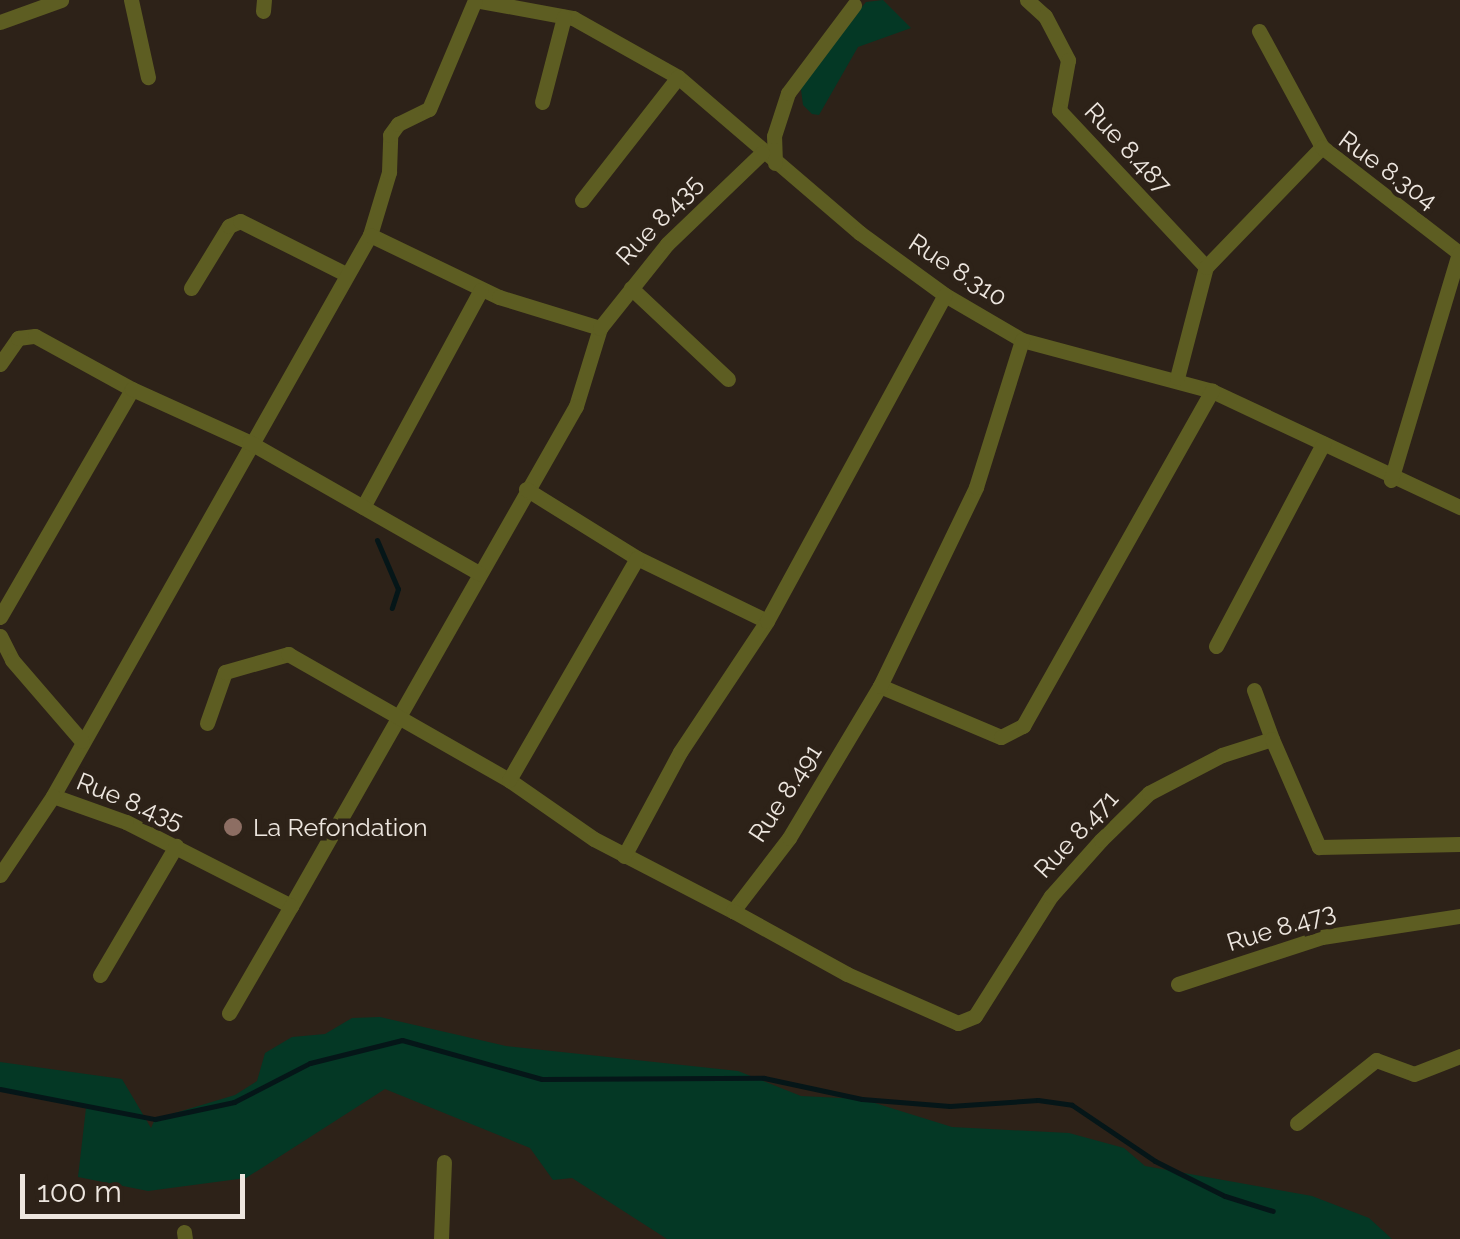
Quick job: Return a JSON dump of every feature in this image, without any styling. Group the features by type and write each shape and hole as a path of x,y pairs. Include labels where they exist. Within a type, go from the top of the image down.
{"street":[{"path":"0,22 19,7 61,0"},
{"path":"131,0 148,78"},
{"name":"Rue 8.310","path":"475,0 569,17 678,77 768,158 945,296 1022,340 1178,378 1323,444 1391,480 1460,507"},
{"name":"Rue 8.435","path":"475,0 429,109 398,124 390,135 389,172 370,235 344,274 53,796 176,846 290,906 576,406 600,328 631,288 768,158"},
{"path":"542,102 569,17 581,0"},
{"name":"Rue 8.487","path":"1027,0 1045,16 1068,60 1059,110 1206,267"},
{"path":"768,158 788,93 854,4"},
{"path":"1259,31 1322,148"},
{"path":"582,200 678,77"},
{"name":"Rue 8.304","path":"1206,267 1322,148 1460,253 1391,480"},
{"path":"191,288 229,226 240,221 344,274"},
{"path":"370,235 481,290 600,328"},
{"path":"1178,378 1206,267"},
{"path":"631,288 728,379"},
{"path":"363,507 481,290"},
{"path":"624,856 680,752 768,621 945,296"},
{"path":"0,364 18,338 35,336 132,388 250,442 479,573"},
{"name":"Rue 8.491","path":"733,911 789,838 880,686 976,487 1022,340"},
{"path":"0,617 132,388"},
{"path":"880,686 1001,737 1023,726 1212,391"},
{"path":"1216,646 1323,444"},
{"path":"526,489 637,558 768,621"},
{"path":"510,780 637,558"},
{"path":"0,636 12,660 82,740"},
{"path":"207,722 226,672 288,654 510,780 624,856 733,911"},
{"path":"1254,690 1319,846 1460,844"},
{"name":"Rue 8.471","path":"733,911 847,974 967,1022 1051,896 1149,793 1178,773 1272,739"},
{"path":"0,875 53,796"},
{"path":"100,975 176,846"},
{"path":"229,1012 290,906"},
{"name":"Rue 8.473","path":"1178,984 1322,938 1460,916"},
{"path":"1298,1122 1376,1060 1414,1074 1460,1056"},
{"path":"441,1239 444,1162"}],"green space":[{"path":"883,0 911,28 858,47 819,115 812,114 803,105 800,82 866,2"},
{"path":"380,1017 506,1046 738,1071 801,1096 862,1099 952,1127 1069,1133 1124,1148 1145,1166 1312,1196 1369,1218 1392,1239 667,1239 572,1178 553,1180 530,1148 385,1089 246,1178 148,1191 78,1177 86,1108 0,1090 0,1062 122,1079 151,1128 155,1119 235,1095 257,1081 265,1053 292,1037 325,1034 352,1018"}],"waterway":[{"path":"377,540 398,589 392,608"},
{"path":"0,1089 155,1119 234,1102 310,1063 402,1040 542,1079 764,1078 862,1099 950,1106 1038,1100 1072,1105 1155,1161 1225,1196 1273,1211"}],"place":[{"name":"La Refondation","path":"233,827"}]}
